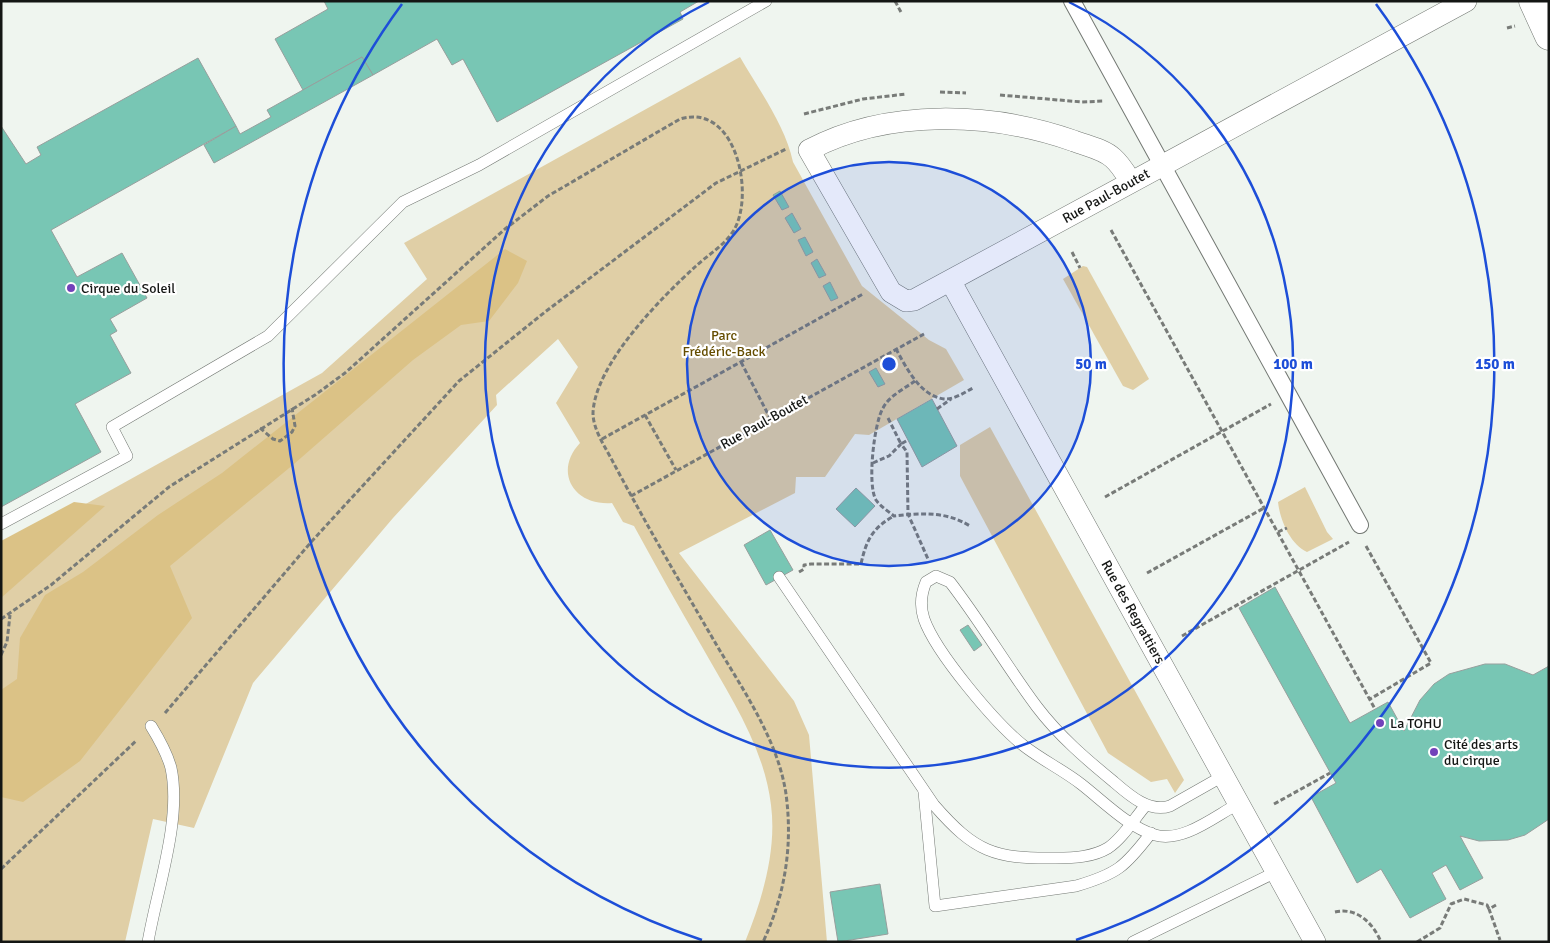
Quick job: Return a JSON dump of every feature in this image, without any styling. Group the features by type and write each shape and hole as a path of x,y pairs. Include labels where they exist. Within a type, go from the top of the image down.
{"main road":[{"path":"1534,1 1549,36"}],"street":[{"path":"1072,1 1360,525"},
{"name":"Rue Paul-Boutet","path":"1131,182 1112,157 1098,150 1052,134 985,122 931,120 876,126 827,140 809,150 891,292 906,300 914,300 951,282 1131,182 1466,1"},
{"name":"Rue des Regrattiers","path":"951,282 1315,942"}],"lane":[{"path":"1,524 127,456 112,427 268,336 403,202 479,164 766,1"},
{"path":"1223,776 1170,806 1162,809 1146,805 1077,752 1060,734 1038,708 950,582 936,576 926,582 923,590 924,618 937,644 970,690 1023,746 1067,773 1132,823 1151,833 1170,836 1181,834 1238,804"},
{"path":"779,578 924,790 954,827 970,840 988,851 1007,857 1029,859 1086,856 1107,848 1116,842 1146,805"},
{"path":"148,942 172,823 174,792 170,766 151,726"},
{"path":"924,790 934,906 1076,886 1097,880 1124,866 1151,833"},
{"path":"1134,942 1276,872"}],"path":[{"path":"895,1 902,14"},
{"path":"1000,95 1097,103 1122,93"},
{"path":"1,619 65,574 169,487 314,395 368,354 499,235 548,196 680,119 697,116 719,127 732,144 739,170 744,206 734,231 722,245 697,266 648,314 609,367 598,392 593,414 595,426 631,496 740,686 763,728 778,764 786,793 788,865 780,900 763,942"},
{"path":"1,869 151,726 203,670 312,541 459,381 545,312 716,183 739,170 786,149"},
{"path":"1111,230 1375,709"},
{"path":"1072,252 1080,268"},
{"path":"602,439 864,293"},
{"name":"Rue Paul-Boutet","path":"631,496 924,334"},
{"path":"896,349 915,381 938,397 952,398"},
{"path":"741,362 770,418"},
{"path":"894,516 876,500 873,492 876,430 883,407 890,398 915,381"},
{"path":"937,409 952,398 973,388"},
{"path":"1106,497 1288,395"},
{"path":"260,428 273,439 280,441 287,438 295,426 292,408"},
{"path":"646,414 676,470"},
{"path":"888,418 907,452 908,514 936,576"},
{"path":"873,463 889,456 908,440"},
{"path":"1147,573 1264,508"},
{"path":"804,569 804,565 811,564 861,564 870,534 880,524 894,516 908,514 946,515 970,526"},
{"path":"1278,532 1287,528"},
{"path":"1182,636 1353,540"},
{"path":"1365,544 1431,663 1370,699"},
{"path":"1,654 7,642 10,614"},
{"path":"1274,804 1330,773"},
{"path":"1416,942 1440,928 1452,904 1464,899 1487,905 1500,940"},
{"path":"1488,909 1496,905"},
{"path":"1335,912 1346,911 1365,918 1381,942"}],"green space":[{"name":"Parc Frédéric-Back","path":"740,57 778,121 793,162 862,286 929,340 946,349 964,380 869,435 855,434 825,477 796,477 795,493 679,553 794,701 809,735 827,942 745,942 767,875 772,840 771,805 761,762 734,702 634,526 623,522 612,503 587,499 578,493 572,485 568,476 568,465 572,454 580,443 556,403 578,367 558,339 496,395 497,405 393,518 253,683 194,828 153,819 125,942 1,942 1,551 322,373 427,279 404,243"},
{"path":"1083,266 1087,267 1149,379 1133,390 1123,386 1063,279"},
{"path":"990,427 1184,780 1175,793 1167,779 1151,782 1108,753 960,476 960,445"},
{"path":"1305,487 1327,532 1333,539 1307,552 1296,543 1287,531 1278,502"}],"shaded area":[{"path":"505,249 527,261 518,283 489,321 461,325 413,360 294,464 170,566 192,618 80,761 23,802 1,797 1,690 17,679 20,638 45,595 83,572 158,515 222,473"},
{"path":"74,502 105,506 1,598 1,541"}],"building":[{"path":"324,1 699,1 680,12 683,19 497,122 463,59 452,65 437,39 373,75 362,57 303,90 275,39 328,9"},
{"path":"362,57 373,75 214,163 204,145 236,126 240,134 271,117 267,110"},
{"name":"Cirque du Soleil","path":"198,58 236,126 51,230 77,277 122,253 147,298 110,319 117,331 110,335 131,373 75,404 101,452 1,507 1,126 26,164 41,155 37,147"},
{"path":"780,191 789,207 782,210 773,195"},
{"path":"792,213 801,229 794,233 785,218"},
{"path":"805,237 813,252 806,256 798,240"},
{"path":"817,259 826,275 819,278 811,263"},
{"path":"830,282 838,298 831,301 823,286"},
{"path":"876,368 885,384 878,387 869,372"},
{"path":"932,399 957,446 922,467 897,419"},
{"path":"856,488 875,506 855,527 836,509"},
{"path":"770,530 793,570 766,585 744,545"},
{"name":"Cité des arts du cirque","path":"1275,587 1350,723 1388,702 1404,731 1420,700 1434,684 1449,674 1485,664 1505,664 1533,675 1549,666 1549,819 1525,835 1508,840 1479,841 1460,836 1483,878 1460,890 1446,865 1432,873 1446,899 1410,918 1381,869 1357,883 1311,797 1336,783 1239,608"},
{"path":"968,625 982,645 974,651 960,630"},
{"path":"880,884 888,934 838,942 830,892"}],"place":[{"name":"Cirque du Soleil","path":"71,288"},
{"name":"La TOHU","path":"1380,723"},
{"name":"Cité des arts du cirque","path":"1434,752"}]}
